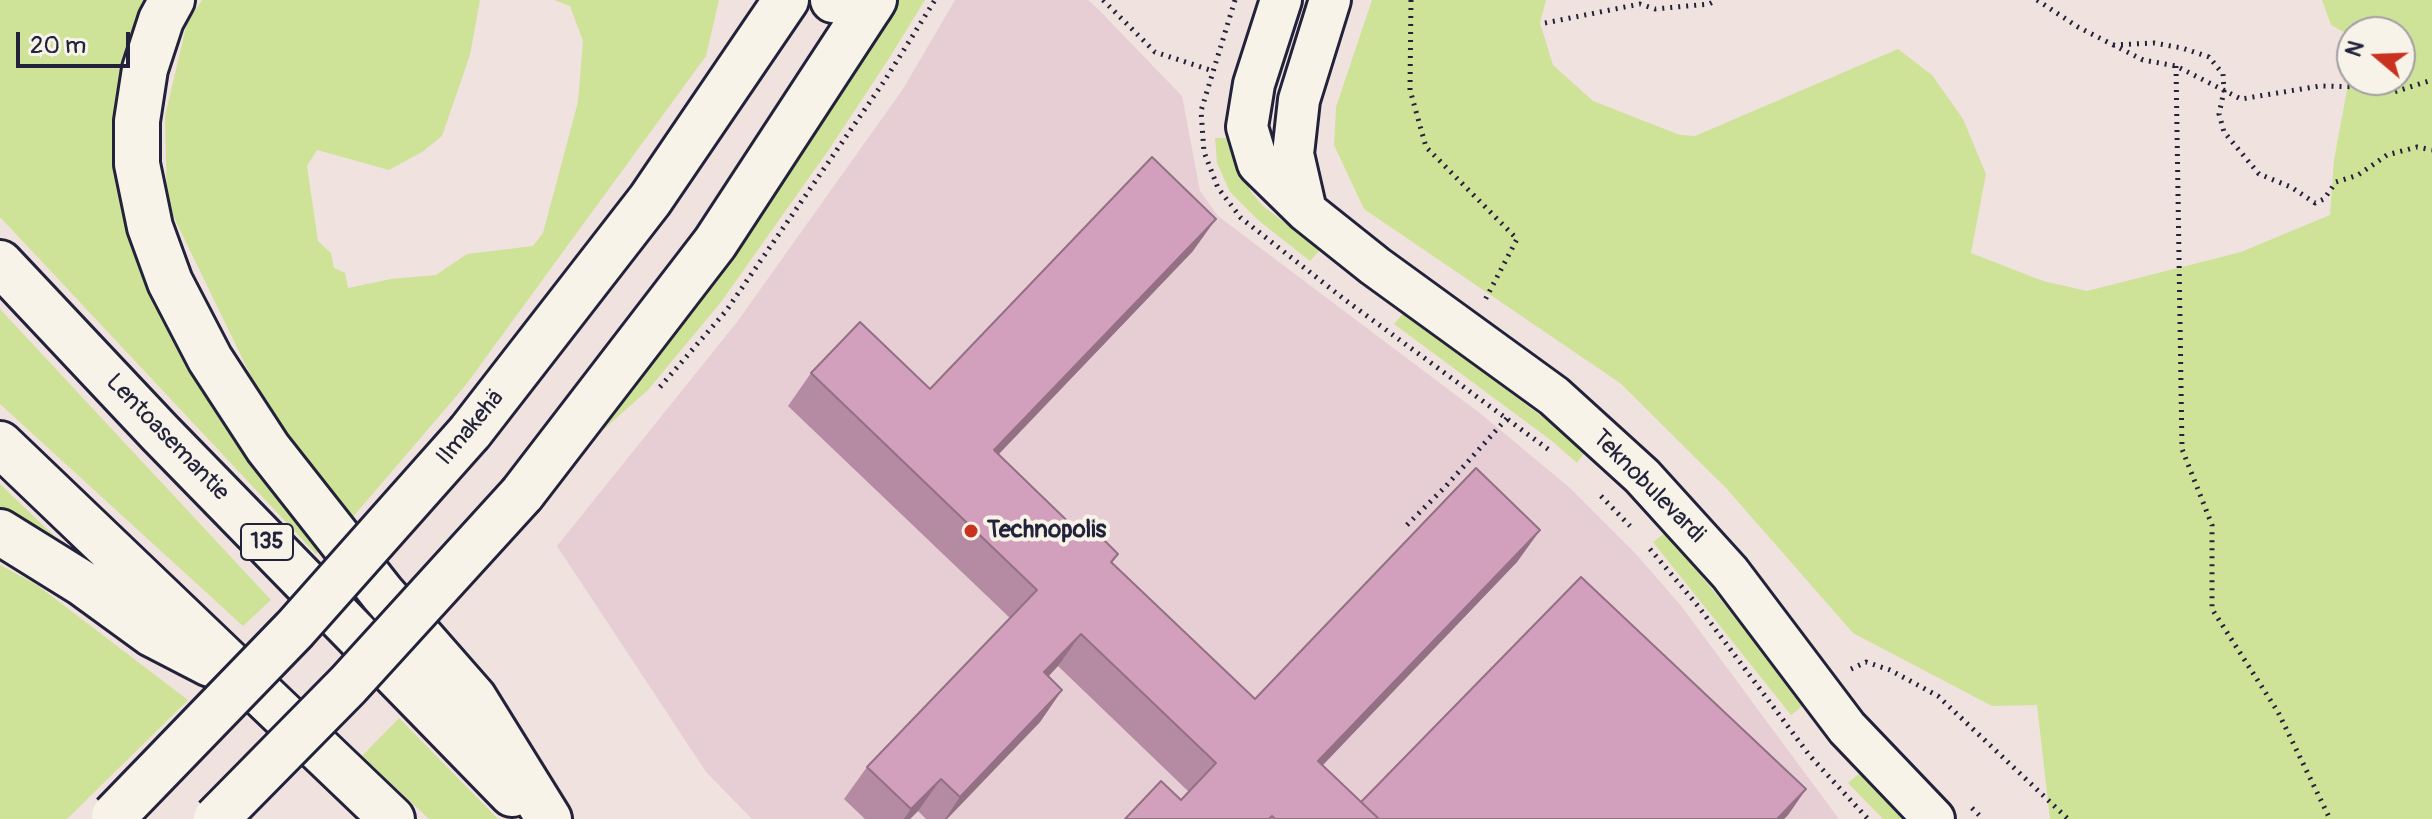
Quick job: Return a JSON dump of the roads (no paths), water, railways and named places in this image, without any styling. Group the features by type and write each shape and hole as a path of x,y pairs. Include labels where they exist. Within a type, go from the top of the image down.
{"main road":[{"path":"172,0 161,20 145,69 137,121 137,164 147,214 170,282 210,359 268,448 382,593 474,698 549,819"},
{"name":"Ilmakehä","path":"112,818 295,629 470,432 650,200 786,0"},
{"path":"216,819 348,685 522,494 715,243 861,2"},
{"name":"Lentoasemantie","path":"0,263 160,433 536,819"},
{"path":"0,444 392,819"},
{"path":"0,532 82,583 152,634 251,685"}],"street":[{"name":"Teknobulevardi","path":"1281,0 1254,84 1247,127 1258,164 1306,211 1375,266 1554,396 1633,468 1666,500 1730,573 1847,728 1934,819"},
{"path":"1306,211 1293,154 1299,100 1330,0"}],"place":[{"name":"Technopolis","path":"971,531"}]}
